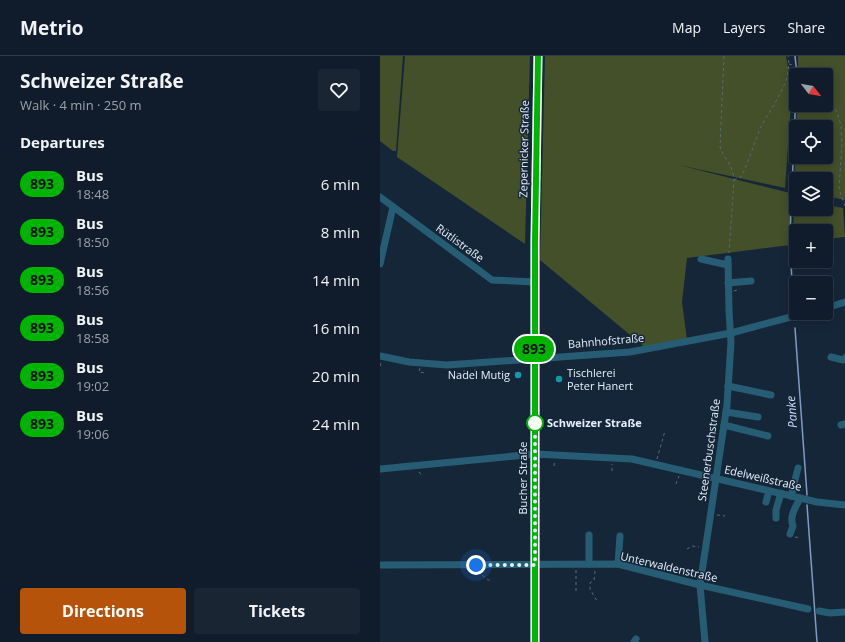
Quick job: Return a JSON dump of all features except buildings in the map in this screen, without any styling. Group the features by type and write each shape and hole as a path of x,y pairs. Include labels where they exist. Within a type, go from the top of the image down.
{"main road":[{"name":"Zepernicker Straße","path":"535,242 538,56"},
{"name":"Bucher Straße","path":"535,242 535,642"}],"street":[{"name":"Rütlistraße","path":"380,197 492,280 535,282"},
{"path":"380,264 393,206"},
{"path":"701,259 728,262"},
{"name":"Steenerbuschstraße","path":"705,642 700,586 726,412 731,333 728,262"},
{"path":"728,283 751,281"},
{"path":"833,306 845,302"},
{"name":"Bahnhofstraße","path":"380,356 420,364 447,365 630,352 731,333 789,318"},
{"path":"831,357 843,360"},
{"path":"728,386 771,395"},
{"path":"726,412 758,417"},
{"path":"724,425 768,436"},
{"path":"380,469 535,454"},
{"name":"Edelweißstraße","path":"535,454 632,459 656,463 827,504 845,504"},
{"path":"791,496 798,468"},
{"path":"766,502 769,491"},
{"path":"776,518 776,510 781,494"},
{"path":"790,534 793,526 790,520 800,498"},
{"path":"588,535 592,564"},
{"path":"618,564 620,536"},
{"name":"Unterwaldenstraße","path":"380,565 433,567 480,565 618,564 700,586 808,609"},
{"path":"819,611 830,613 845,612"}],"path":[{"path":"724,56 720,147 723,155 733,169 734,180 728,262"},
{"path":"734,180 741,177 744,172 761,128 782,90 788,76 788,56"},
{"path":"789,64 798,65 804,68"},
{"path":"833,105 837,112 841,125 842,143 839,189 845,206"},
{"path":"420,364 419,372 426,373"},
{"path":"656,463 664,431"},
{"path":"676,484 681,470"},
{"path":"711,514 725,516"},
{"path":"687,549 692,546 705,548"},
{"path":"574,564 576,592"},
{"path":"592,564 595,576 594,580 590,583 590,588 597,601"},
{"path":"480,565 479,573 490,581"}],"green space":[{"path":"380,56 403,56 396,151 393,151 380,141"},
{"path":"405,56 530,56 525,244 397,157"},
{"path":"545,56 786,56 789,73 789,112 790,112 785,188 679,165 789,193 789,245 687,258 682,302 687,340 647,349 540,260"},
{"path":"798,56 845,56 845,200 833,197 833,172 795,172 795,164 833,164 833,120 796,120 797,112 833,112 833,68 798,68"},
{"path":"833,206 843,208 845,237 833,238 833,224 793,224 794,216 833,216"}],"waterway":[{"name":"Panke","path":"795,56 796,68"},
{"name":"Panke","path":"792,276 790,236 795,112"},
{"name":"Panke","path":"795,328 807,495"},
{"name":"Panke","path":"807,505 817,642"}],"bus line":[{"name":"893","path":"535,642 534,364 538,56"}],"place":[{"name":"Nadel Mutig","path":"518,375"},
{"name":"Tischlerei Peter Hanert","path":"559,379"},
{"name":"Schweizer Straße","path":"535,423"}],"route":[{"path":"476,565 535,565 535,423"}]}
